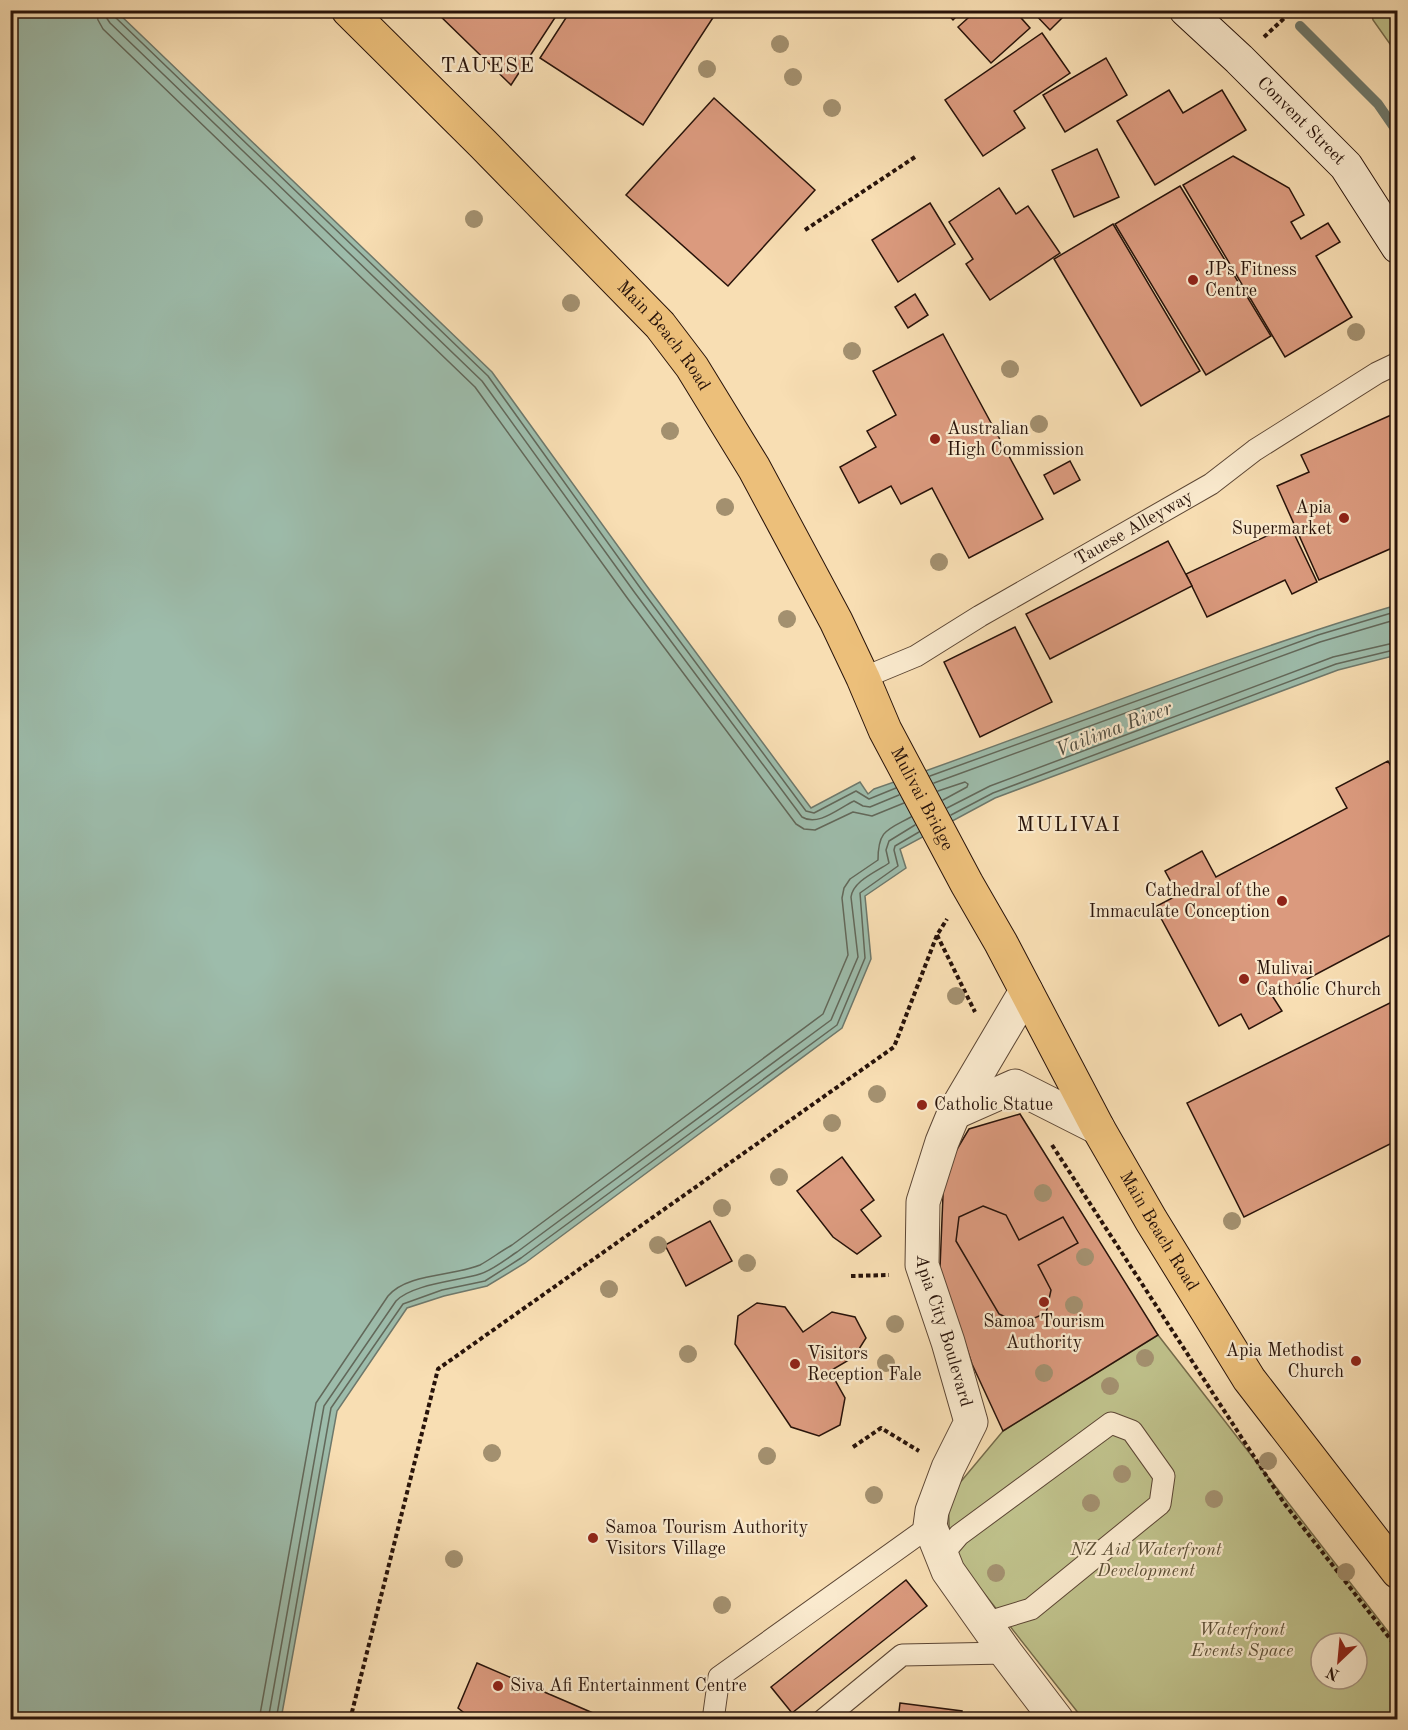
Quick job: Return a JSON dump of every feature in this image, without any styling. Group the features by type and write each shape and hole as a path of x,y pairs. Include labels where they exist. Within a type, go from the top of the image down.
{"main road":[{"name":"Main Beach Road","path":"348,10 660,324 692,368 754,468 836,621 885,730"},
{"name":"Mulivai Bridge","path":"885,730 959,866"},
{"name":"Main Beach Road","path":"959,866 1098,1128 1151,1220 1249,1379 1398,1572"}],"street":[{"name":"Convent Street","path":"1186,10 1239,59 1346,166 1398,247"},
{"name":"Apia City Boulevard","path":"936,1541 932,1511 948,1468 971,1422 948,1342 922,1265 922,1202 954,1113 1026,991"},
{"path":"954,1113 1015,1086 1098,1128"},
{"path":"936,1541 948,1571 1006,1653 1057,1719"}],"lane":[{"name":"Tauese Alleyway","path":"863,678 916,656 980,616 1211,484 1255,450 1377,373 1398,363"},
{"path":"713,1719 719,1677 936,1541 959,1535 1111,1423 1132,1431 1164,1476 1160,1504 1031,1609 986,1623"},
{"path":"823,1719 902,1655 1006,1653"}],"path":[{"path":"805,230 915,157"},
{"path":"350,1719 438,1369 894,1047 938,935 993,1047"},
{"path":"853,1447 880,1428 948,1468"}],"green space":[{"path":"1371,11 1397,11 1397,54 1373,20"},
{"name":"NZ Aid Waterfront Development","path":"1158,1335 1397,1643 1397,1719 1083,1719 950,1550 948,1497 1003,1431"}],"water":[{"name":"Vailima River","path":"11,11 116,11 492,372 811,808 860,782 868,794 874,789 1200,670 1397,605 1397,655 1338,670 995,798 900,849 906,868 865,896 871,959 842,1028 525,1263 487,1286 407,1308 337,1411 281,1719 11,1720"}],"building":[{"path":"434,10 560,10 511,85"},
{"path":"571,10 718,10 643,125 540,58"},
{"path":"944,10 963,10 953,20"},
{"path":"977,10 1014,10 1030,28 991,63 958,27"},
{"path":"1031,10 1070,10 1050,30"},
{"path":"1042,33 1070,73 1014,111 1025,128 983,156 945,100"},
{"path":"1106,58 1127,95 1065,132 1043,95"},
{"path":"1169,90 1183,113 1222,90 1246,130 1155,185 1117,121"},
{"path":"714,98 815,190 728,286 626,195"},
{"path":"1097,149 1119,197 1074,217 1052,170"},
{"path":"1233,156 1289,188 1304,215 1291,222 1301,239 1328,223 1340,242 1316,256 1352,317 1285,357 1183,185"},
{"name":"JPs Fitness Centre","path":"1180,186 1271,336 1206,375 1115,224"},
{"path":"999,188 1016,214 1028,206 1060,253 990,300 966,264 973,259 949,222"},
{"path":"930,203 955,244 898,282 872,240"},
{"path":"1113,224 1200,371 1141,406 1054,259"},
{"path":"915,294 928,315 908,328 895,307"},
{"name":"Australian High Commission","path":"943,334 1043,519 969,558 932,488 901,504 891,486 859,503 840,467 876,447 867,431 896,415 873,371"},
{"name":"Apia Supermarket","path":"1398,412 1398,556 1390,549 1319,580 1277,486 1309,472 1301,455"},
{"path":"1070,461 1080,480 1054,494 1044,475"},
{"path":"1290,525 1317,582 1292,594 1285,580 1207,617 1186,574"},
{"path":"1168,541 1192,586 1050,659 1026,614"},
{"path":"1015,627 1052,702 980,737 944,662"},
{"name":"Cathedral of the Immaculate Conception","path":"1388,761 1398,779 1398,931 1273,997 1282,1011 1249,1029 1241,1014 1219,1026 1155,907 1178,895 1165,871 1202,851 1216,877 1347,808 1336,788"},
{"path":"1398,999 1398,1140 1244,1217 1187,1103"},
{"name":"Samoa Tourism Authority","path":"1020,1114 1158,1335 1003,1431 972,1364 940,1268 944,1171 969,1129"},
{"path":"842,1157 874,1200 861,1210 881,1236 857,1254 833,1237 797,1191"},
{"path":"983,1206 1006,1215 1019,1240 1063,1217 1078,1243 1038,1265 1051,1290 1046,1313 1021,1324 999,1314 956,1241 959,1217"},
{"path":"710,1221 732,1261 686,1286 665,1245"},
{"name":"Visitors Reception Fale","path":"757,1303 785,1307 803,1332 832,1312 855,1317 866,1338 854,1357 830,1371 845,1398 840,1425 819,1436 791,1427 735,1344 738,1316"},
{"path":"906,1580 927,1606 792,1713 771,1687"},
{"name":"Siva Afi Entertainment Centre","path":"477,1663 593,1713 590,1720 460,1720 463,1712 458,1708"},
{"path":"900,1703 962,1711 961,1720 898,1720"}],"waterway":[{"path":"1300,26 1378,104 1398,133"}],"place":[{"name":"JPs Fitness Centre","path":"1193,280"},
{"name":"Australian High Commission","path":"935,439"},
{"name":"Apia Supermarket","path":"1344,518"},
{"name":"Cathedral of the Immaculate Conception","path":"1282,901"},
{"name":"Mulivai Catholic Church","path":"1244,979"},
{"name":"Catholic Statue","path":"922,1105"},
{"name":"Samoa Tourism Authority","path":"1044,1302"},
{"name":"Apia Methodist Church","path":"1356,1361"},
{"name":"Visitors Reception Fale","path":"795,1364"},
{"name":"Samoa Tourism Authority Visitors Village","path":"593,1538"},
{"name":"Siva Afi Entertainment Centre","path":"498,1686"}],"district":[{"name":"TAUESE","path":"488,66"},
{"name":"MULIVAI","path":"1069,825"}],"park label":[{"name":"Waterfront Events Space","path":"1242,1640"}]}
